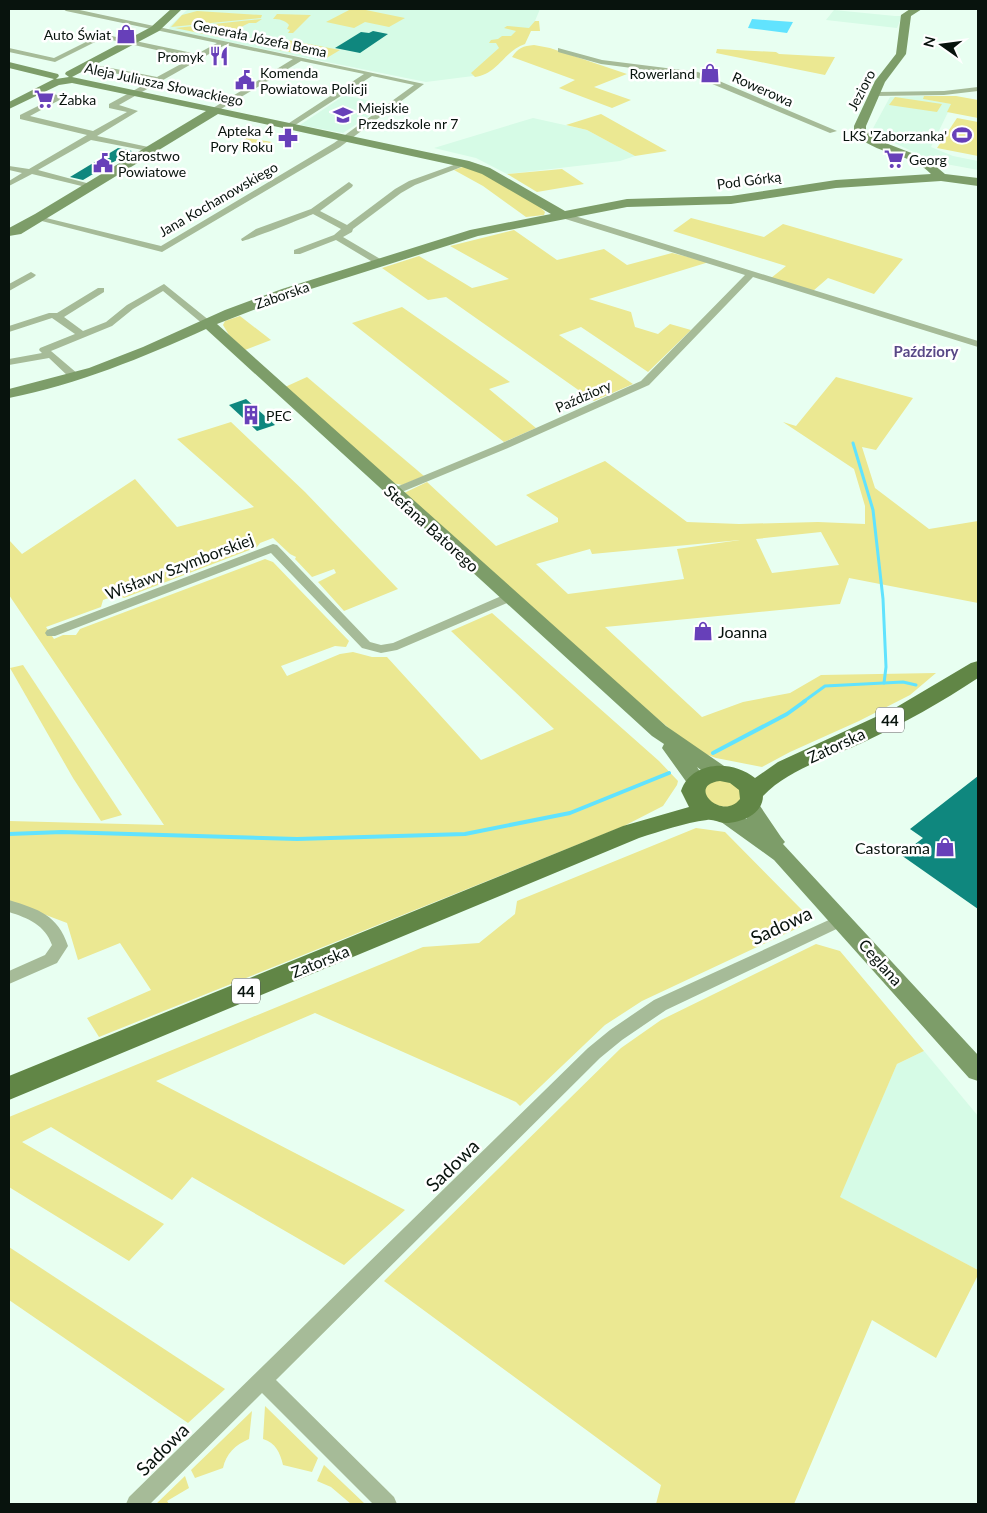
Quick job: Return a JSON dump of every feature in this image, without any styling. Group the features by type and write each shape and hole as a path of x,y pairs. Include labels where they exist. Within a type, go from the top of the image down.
{"main road":[{"name":"Zatorska","path":"751,800 758,787 797,763 902,714 948,688 978,668"},
{"name":"Zatorska","path":"727,774 797,763"},
{"name":"44","path":"695,786 703,776 727,774"},
{"path":"727,774 747,783 751,800"},
{"name":"Zatorska","path":"632,832 674,808 695,786"},
{"path":"695,786 698,802 717,813"},
{"name":"44","path":"717,813 739,812 751,800"},
{"name":"Zatorska","path":"9,1088 632,832 681,817 717,813"}],"street":[{"name":"Generała Józefa Bema","path":"66,9 420,84"},
{"path":"9,65 55,79 71,77 88,65 156,28 178,9"},
{"name":"Jezioro","path":"917,9 906,15 901,54 880,81 876,94 860,126 860,132 871,142 918,158 935,168 941,176"},
{"path":"9,50 55,60 102,36 200,57"},
{"path":"9,184 134,111 112,106 223,43"},
{"name":"Rowerowa","path":"561,50 601,62 683,71 716,81 833,131"},
{"path":"9,232 16,231 38,218 299,59"},
{"path":"88,65 159,80"},
{"path":"289,127 370,74"},
{"name":"Aleja Juliusza Słowackiego","path":"71,77 289,127 465,164 486,171 562,215"},
{"path":"11,103 37,92 55,79"},
{"name":"Jana Kochanowskiego","path":"38,218 162,249 345,139 420,84"},
{"path":"876,94 944,93 978,88"},
{"path":"37,92 61,97 23,117 150,150"},
{"path":"297,252 337,237 349,230 398,191 412,183 465,164"},
{"path":"9,168 91,186"},
{"name":"Pod Górką","path":"562,215 627,203 732,200 836,184 941,176 978,182"},
{"path":"244,240 259,231 314,211 349,185"},
{"path":"314,211 349,230"},
{"path":"562,215 978,344"},
{"name":"Zaborska","path":"9,394 74,376 148,350 207,323 287,292 475,233 562,215"},
{"path":"337,237 380,262"},
{"name":"Paździory","path":"393,492 504,446 645,383 751,274"},
{"path":"9,288 31,275"},
{"path":"74,376 44,350 109,324 130,307 164,287 207,323"},
{"path":"58,316 101,290"},
{"path":"9,329 52,315 58,316 82,335"},
{"name":"Stefana Batorego","path":"207,323 659,731 727,774"},
{"path":"9,362 50,355"},
{"name":"Wisławy Szymborskiej","path":"51,633 68,631 115,603 270,544 366,645 374,648 383,649 397,646 510,597"},
{"name":"Stefana Batorego","path":"659,731 695,786"},
{"name":"Ceglana","path":"751,800 782,854"},
{"name":"Ceglana","path":"717,813 748,829 782,854 978,1071"},
{"path":"9,906 48,923 58,934 60,946 52,959 9,978"},
{"name":"Sadowa","path":"136,1504 594,1053 616,1035 660,1005 842,920"},
{"path":"261,1381 270,1387 387,1504"}],"shaded area":[{"path":"188,9 540,9 532,28 484,71 473,76 426,82 169,30 170,26"},
{"path":"351,9 361,9 405,18 389,27 365,22 354,28 326,22"},
{"path":"834,10 902,16 897,28 826,20"},
{"path":"197,11 262,15 261,18 171,27 182,15"},
{"path":"277,14 311,15 293,33 288,33 290,30 287,29 289,25 287,23 282,20 273,19"},
{"path":"262,19 256,23 249,23 225,35 231,36 223,38 175,28"},
{"path":"535,21 539,21 540,31 531,31 525,44 512,51 496,67 483,75 475,77 471,73 499,48 496,43 489,43 491,40 502,36 511,36 516,31 504,28 507,26 529,28"},
{"path":"288,40 340,50 325,59 279,50"},
{"path":"534,45 550,48 627,74 594,87 631,100 612,108 559,88 575,80 512,57 521,48"},
{"path":"717,49 835,57 825,75 716,53"},
{"name":"Miejskie Przedszkole nr 7","path":"345,95 386,105 343,133 300,125"},
{"path":"924,96 924,99 952,104 931,147 953,156 978,161 978,170 935,162 871,132 890,97"},
{"path":"924,96 956,96 978,100 978,118 947,112 951,104 923,99"},
{"path":"895,97 942,104 937,112 889,105"},
{"path":"601,114 667,151 635,156 587,130 566,125"},
{"path":"533,118 587,130 635,156 620,161 507,174 476,158 434,148"},
{"name":"LKS 'Zaborzanka'","path":"957,118 978,122 978,156 937,148"},
{"path":"247,138 272,142 258,152 234,146"},
{"path":"465,166 483,172 543,207 541,208 545,212 544,215 526,217 483,186 454,170"},
{"path":"562,169 584,184 537,192 507,174"},
{"path":"691,218 764,237 783,224 903,259 874,294 828,278 813,291 771,278 786,266 673,231"},
{"path":"514,230 557,260 604,249 627,265 672,253 709,262 589,299 631,312 635,327 658,334 670,324 691,330 648,372 581,327 559,335 633,384 594,401 446,297 428,300 382,268 419,256 472,288 509,279 450,246"},
{"path":"402,307 510,382 489,389 536,428 504,442 352,323"},
{"path":"240,316 271,340 245,350 229,335 223,325 225,321"},
{"path":"307,377 424,476 402,485 393,483 285,387"},
{"path":"836,377 913,398 876,450 862,447 875,488 929,529 978,521 978,603 849,578 840,604 605,627 702,717 743,702 790,693 821,675 936,673 910,695 762,767 716,758 697,751 616,685 402,494 427,482 496,546 558,522 558,518 526,495 605,461 687,522 865,524 865,506 854,469 783,422 796,426","holes":["821,532 839,565 772,573 756,539","740,540 677,549 684,579 568,594 536,564 590,549 592,554"]},
{"path":"231,422 305,492 398,589 344,611 318,582 336,573 334,569 312,577 295,559 296,557 290,554 273,538 260,543 257,547 124,598 117,595 103,600 101,607 46,627 54,639 63,635 76,635 80,629 265,559 273,562 349,641 346,647 335,646 281,666 287,676 340,654 353,652 372,657 387,657 481,760 554,729 451,631 492,613 659,761 678,781 663,806 624,826 99,1037 87,1018 151,990 120,943 78,960 67,923 9,901 9,821 164,825 9,595 9,540 22,554 135,479 177,527 254,507 177,439"},
{"path":"23,665 122,815 101,821 73,778 10,668"},
{"path":"726,780 740,789 742,798 738,802 725,807 705,800 704,786 713,781"},
{"path":"696,828 725,832 802,910 800,927 642,1001 605,1025 520,1106 516,1102 315,1013 156,1081 405,1210 344,1265 192,1177 172,1200 51,1127 22,1142 164,1224 129,1261 9,1187 9,1117 423,947 479,943 515,914 517,901"},
{"path":"816,944 840,951 924,1051 897,1064 840,1197 978,1270 978,1275 936,1358 872,1320 794,1504 656,1504 661,1485 384,1281 621,1048 661,1020"},
{"path":"924,1051 978,1116 978,1270 839,1197 897,1064"},
{"path":"9,1247 225,1389 188,1423 9,1300"},
{"path":"265,1406 318,1458 312,1472 283,1465 277,1449 263,1439"},
{"path":"252,1411 249,1439 232,1450 226,1458 223,1468 195,1478 191,1470"},
{"path":"324,1465 365,1504 351,1504 331,1487 317,1481"},
{"path":"185,1476 189,1488 167,1501 169,1504 156,1504"}],"water":[{"path":"752,19 793,22 787,33 748,28"}],"building":[{"path":"373,31 388,34 360,53 335,48 361,32 369,33"},
{"path":"118,148 132,151 83,180 70,177"},
{"name":"PEC","path":"246,399 275,425 257,431 229,405"},
{"name":"Castorama","path":"978,776 978,909 901,855 923,838 910,829"}],"waterway":[{"path":"853,443 873,510 883,599 886,667 884,683"},
{"path":"884,683 903,682 916,685"},
{"path":"803,702 825,686 884,683"},
{"path":"713,753 787,714 805,701"},
{"path":"9,834 62,832 297,839 465,834 570,813 669,773"}],"place":[{"name":"Auto Świat","path":"126,34"},
{"name":"Promyk","path":"219,56"},
{"name":"Rowerland","path":"710,73"},
{"name":"Komenda Powiatowa Policji","path":"245,80"},
{"name":"Żabka","path":"44,99"},
{"name":"Miejskie Przedszkole nr 7","path":"343,115"},
{"name":"LKS 'Zaborzanka'","path":"962,135"},
{"name":"Apteka 4 Pory Roku","path":"288,138"},
{"name":"Georg","path":"894,159"},
{"name":"Starostwo Powiatowe","path":"103,163"},
{"name":"PEC","path":"251,415"},
{"name":"Joanna","path":"703,631"},
{"name":"Castorama","path":"945,847"}],"district":[{"name":"Paździory","path":"926,351"}]}
